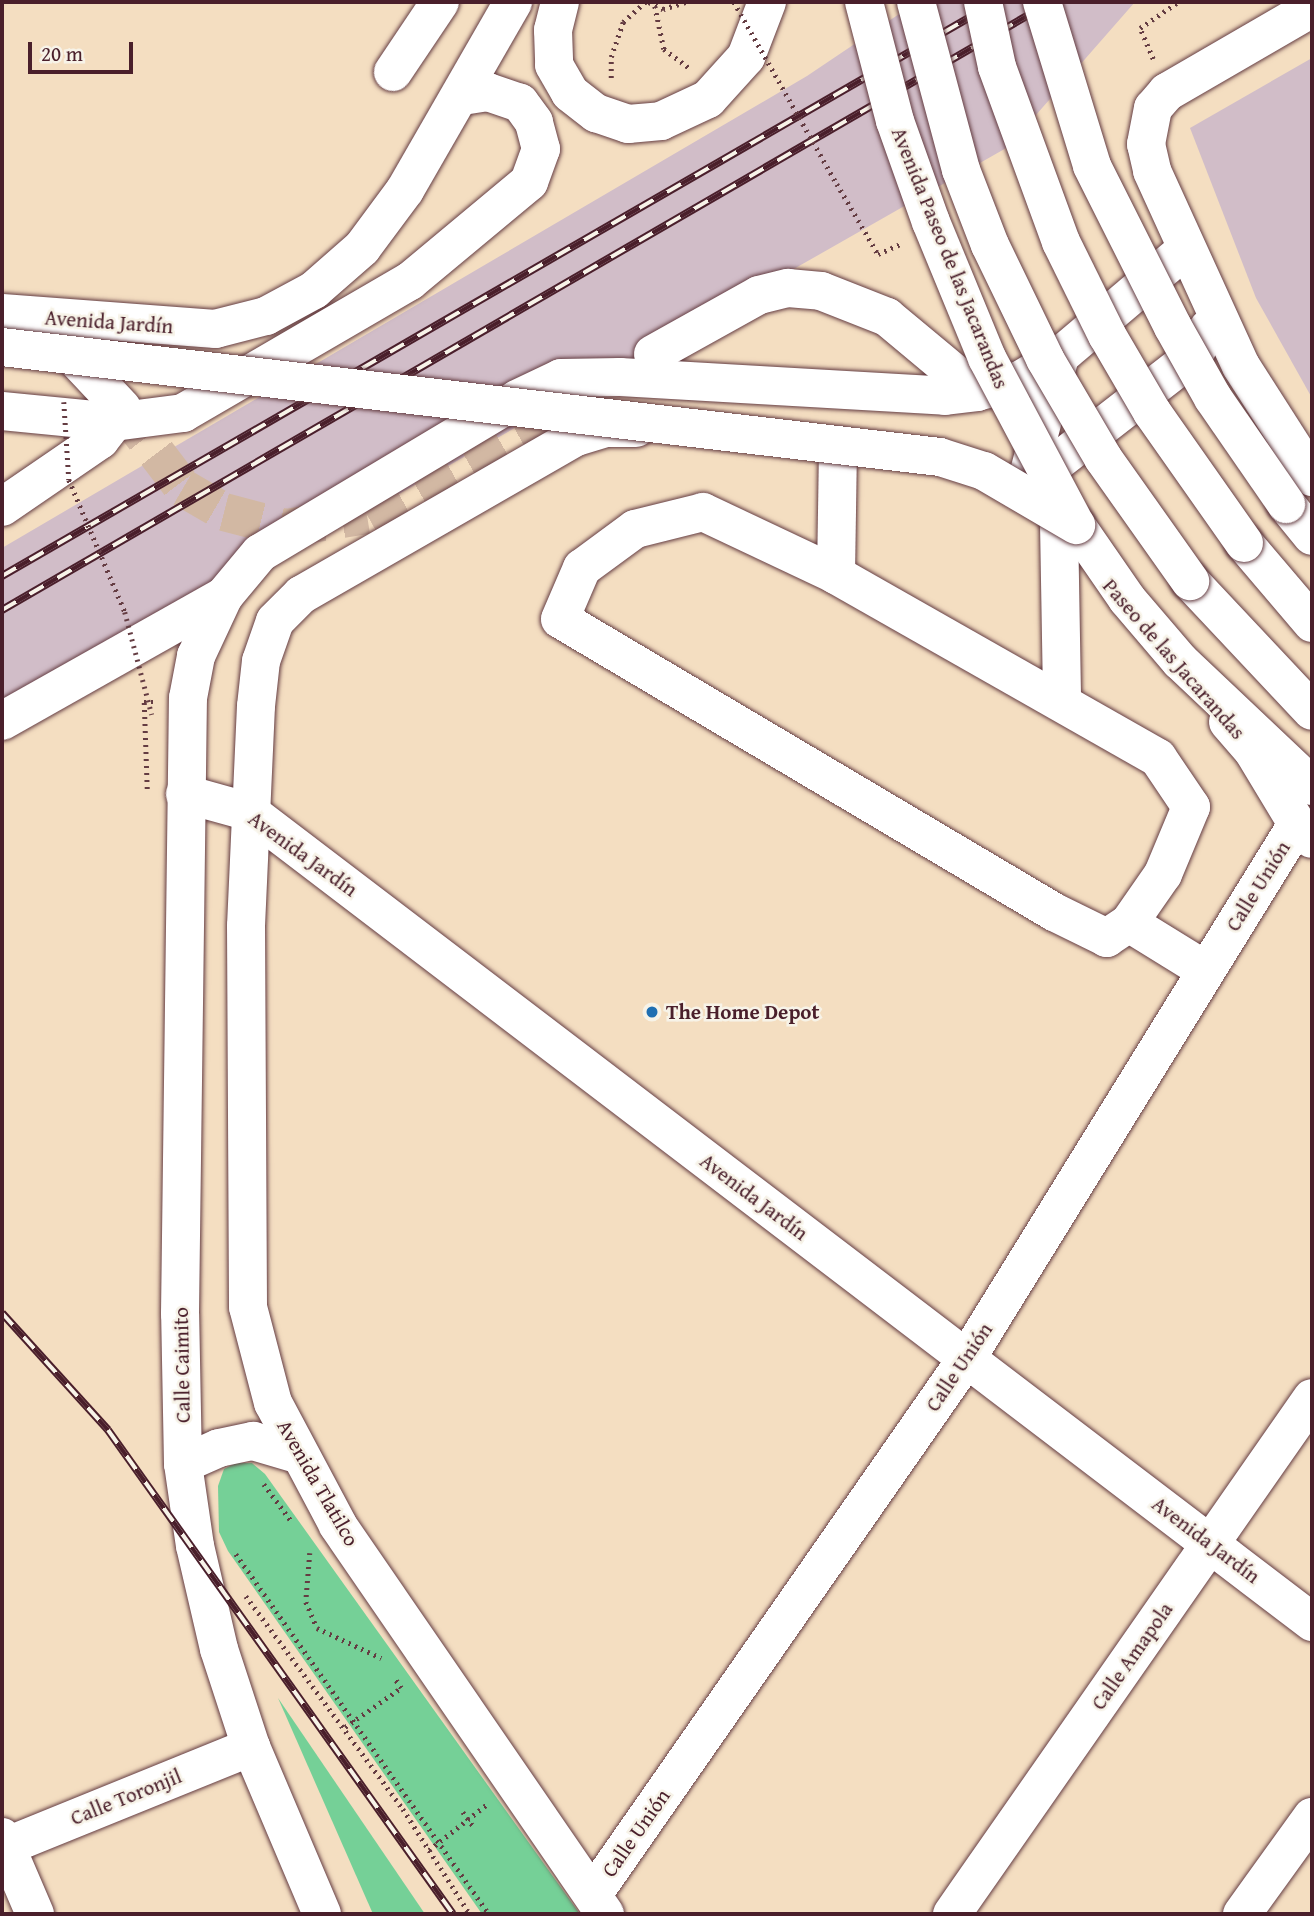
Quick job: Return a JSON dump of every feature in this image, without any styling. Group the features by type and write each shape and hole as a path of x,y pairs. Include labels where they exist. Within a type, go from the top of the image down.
{"main road":[{"path":"393,72 440,2"},
{"name":"Avenida Jardín","path":"15,315 215,329 266,316 314,290 362,248 405,190 462,96 513,2"},
{"path":"560,2 553,30 554,65 570,93 596,113 628,124 661,121 708,99 746,57 767,2"},
{"name":"Avenida Paseo de las Jacarandas","path":"864,2 895,121 931,222 987,358 1068,524 1181,662 1312,786"},
{"path":"916,2 961,170 990,246 1045,359 1103,458 1189,581 1312,711"},
{"path":"983,2 997,67 1061,242 1107,335 1152,412 1244,543 1312,623"},
{"path":"1042,2 1058,63 1098,177 1173,327 1213,398 1286,504 1312,536"},
{"path":"1312,8 1167,92 1153,108 1146,144 1152,172 1241,366 1312,477"},
{"path":"2,411 118,415 183,413 410,281 499,211 529,182 541,149 534,122 520,103 488,92 462,96"},
{"path":"2,721 224,596 260,553 517,399 561,378 620,377 945,396 977,392 1020,380 1060,356 1186,249"},
{"path":"653,354 759,295 788,288 821,291 887,317 977,392"},
{"path":"1026,486 1194,355 1206,337 1213,308"},
{"path":"15,315 67,348 118,415"},
{"path":"2,347 940,457 984,471 1068,524 1062,700"},
{"path":"1026,486 1060,356"},
{"path":"2,507 100,440 118,415"},
{"name":"Avenida Tlatilco","path":"600,1904 338,1525 297,1454 273,1403 248,1307 250,812 261,661 275,621 301,595 576,437 605,429 838,449"},
{"path":"836,575 838,449"},
{"name":"Paseo de las Jacarandas","path":"838,449 991,467 1026,486 1068,524 1253,751 1305,831"},
{"path":"703,512 836,575 1062,700 1157,758 1191,807 1163,874 1129,923 1107,938 1054,912 560,619 582,568 635,529 703,512"},
{"name":"Calle Caimito","path":"224,596 196,656 188,698 185,794 183,1464 195,1546 219,1649 251,1747 322,1914"},
{"name":"Avenida Jardín","path":"185,794 250,812 1312,1622"},
{"name":"Calle Unión","path":"600,1904 967,1359 1205,970 1305,831"},
{"path":"1129,923 1205,970"},
{"name":"Calle Amapola","path":"952,1914 1312,1398"},
{"path":"183,1464 219,1448 253,1441 297,1454"},
{"name":"Calle Toronjil","path":"3,1844 251,1747"},
{"path":"1242,1914 1312,1817"},
{"path":"3,1844 35,1914"}],"path":[{"path":"614,88 610,77 616,39 623,22 647,2 673,9 686,2"},
{"path":"734,2 878,254 906,241"},
{"path":"1140,28 1178,2"},
{"path":"655,6 664,49 690,68"},
{"path":"64,402 69,480 125,612 152,715"},
{"path":"256,1473 295,1527"},
{"path":"228,1543 489,1914"},
{"path":"311,1549 306,1602 317,1629 378,1654 386,1665"},
{"path":"345,1727 401,1688 393,1677"},
{"path":"391,1695 395,1700"},
{"path":"429,1850 517,1782"},
{"path":"463,1812 473,1826"}],"shaded area":[{"path":"917,2 1135,2 1008,147 2,720 2,548 807,76"},
{"path":"1312,58 1312,398 1256,298 1190,128"}],"green space":[{"path":"236,1463 252,1463 265,1474 580,1914 482,1914 228,1551 219,1532 218,1486 224,1469"},
{"path":"278,1698 425,1914 373,1914"}],"tunnel":[{"path":"122,408 183,488 224,512 286,528 367,515 568,402"}],"railway":[{"path":"2,576 996,2"},
{"path":"2,610 1051,2"},
{"path":"2,1313 108,1430 453,1914"}],"place":[{"name":"The Home Depot","path":"652,1012"}]}
